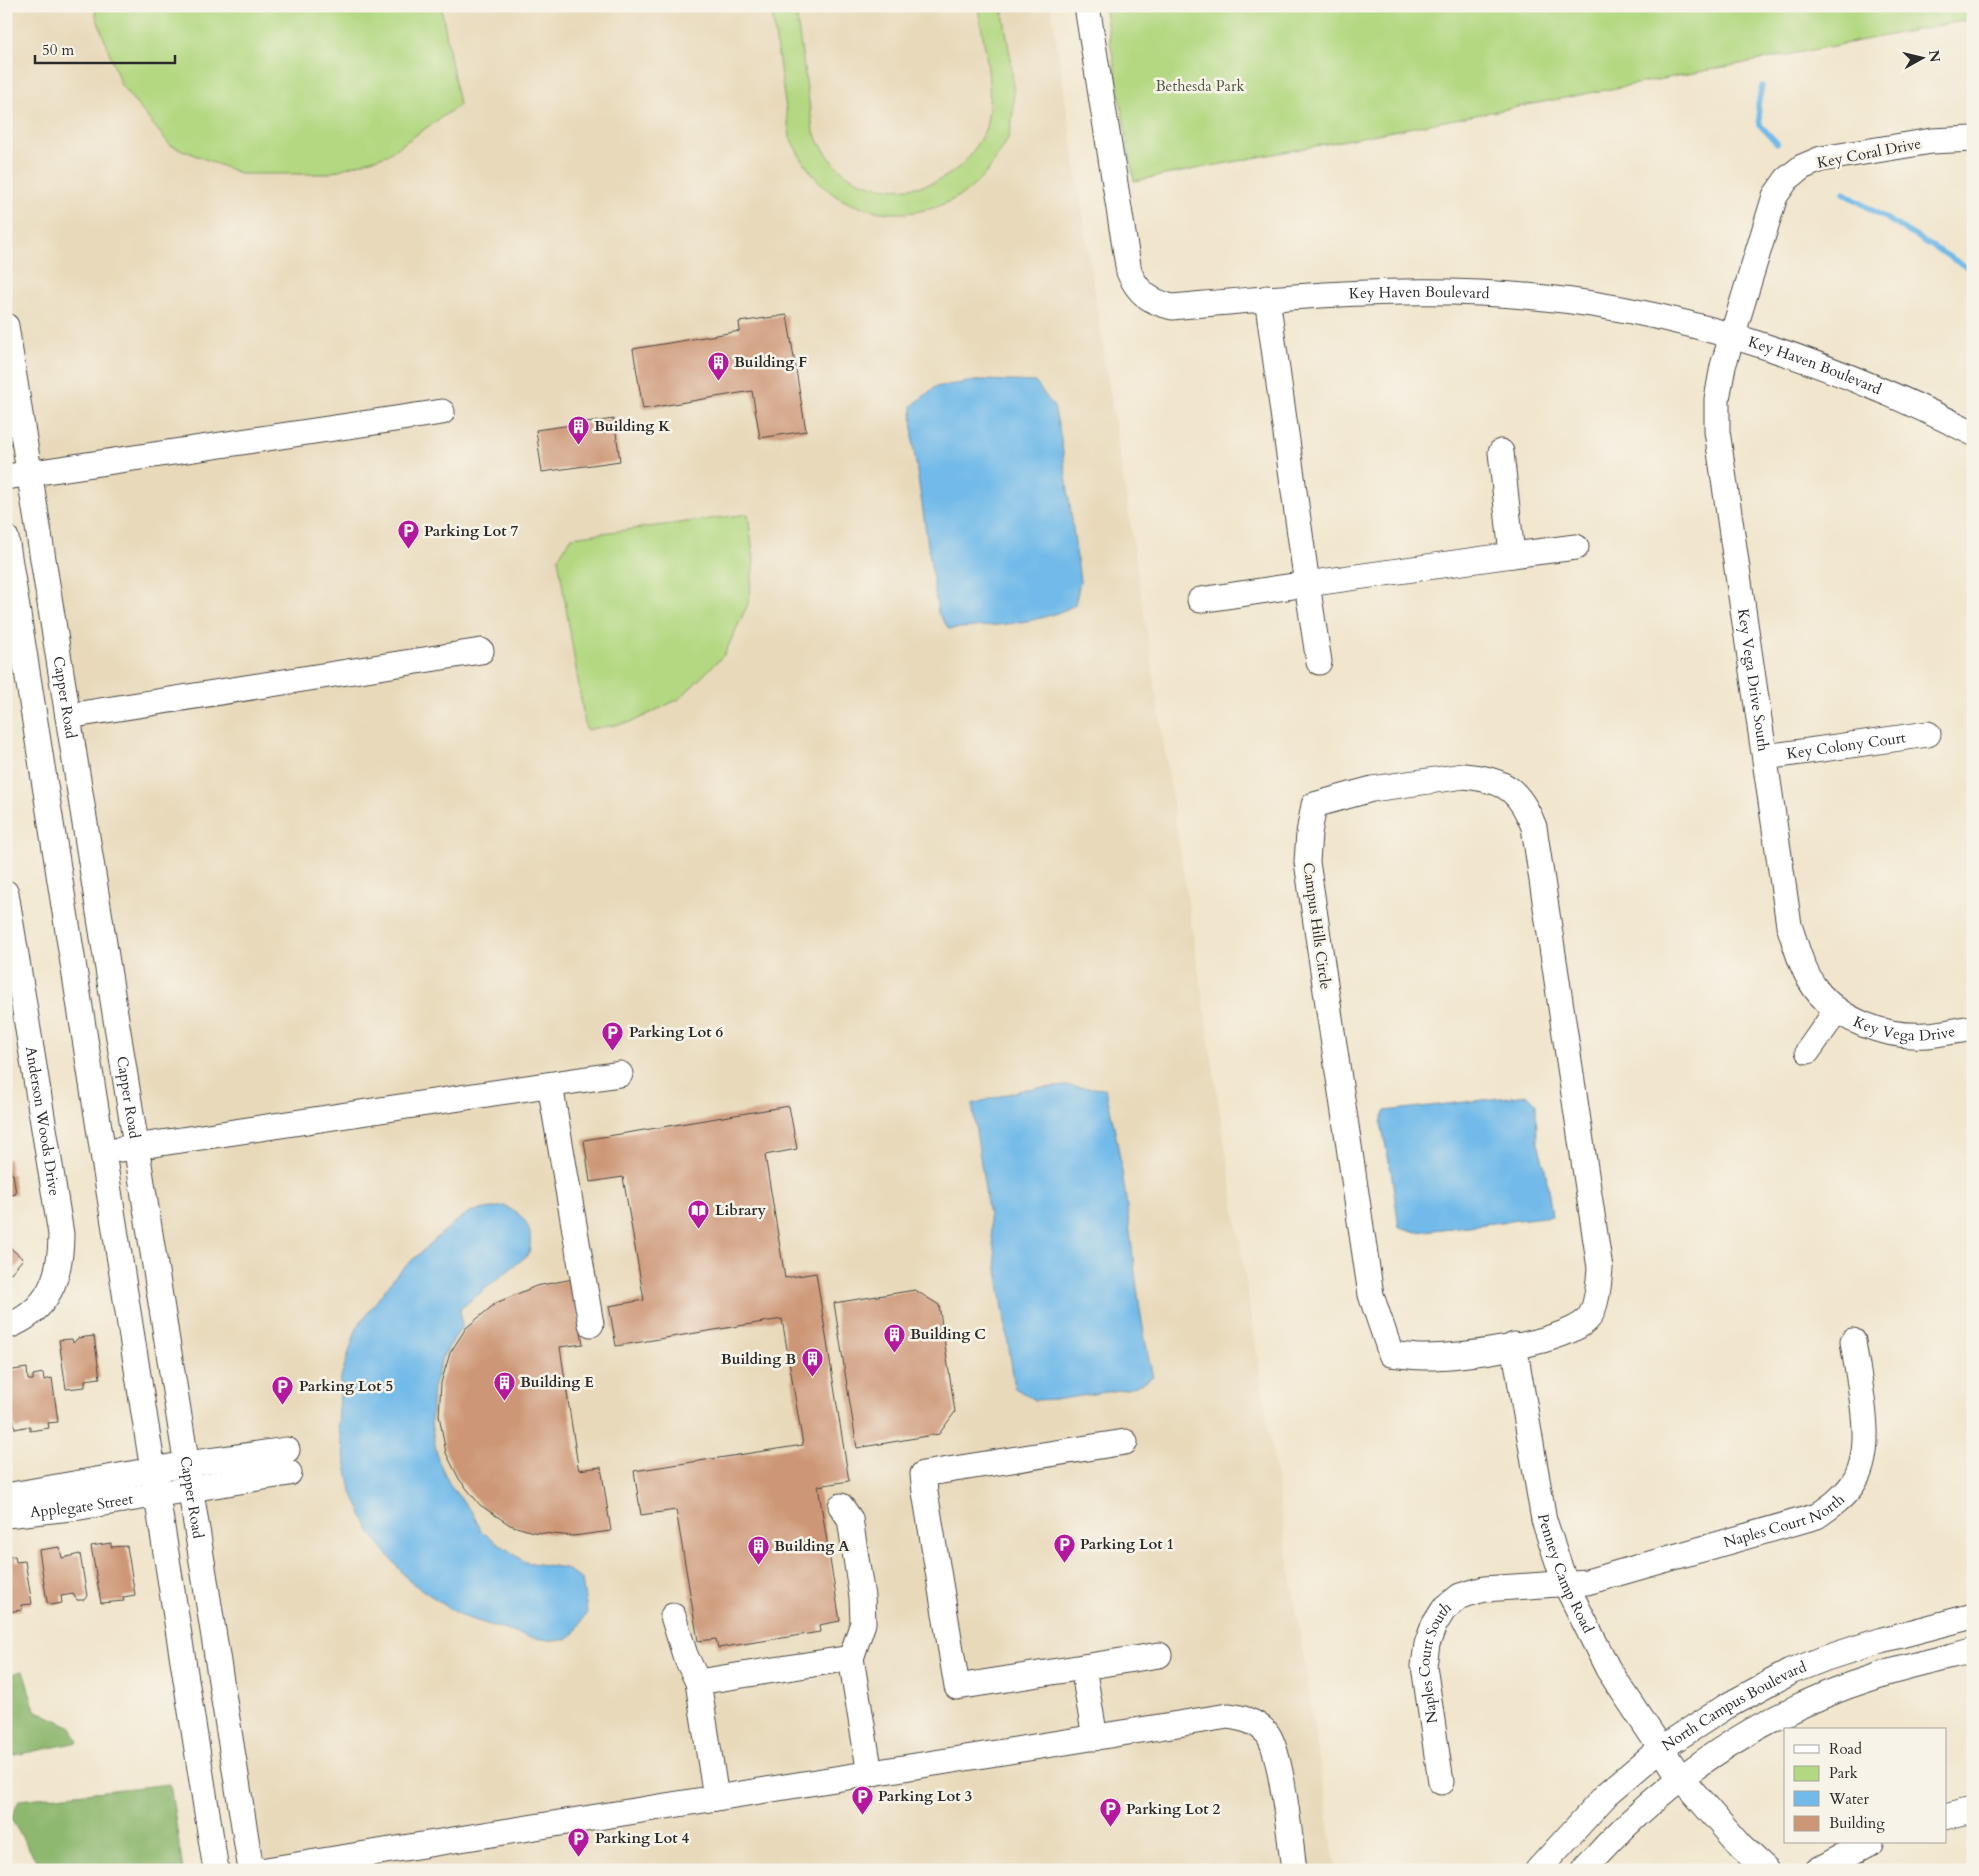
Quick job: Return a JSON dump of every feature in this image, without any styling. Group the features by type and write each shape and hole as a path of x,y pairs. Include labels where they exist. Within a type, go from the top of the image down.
{"street":[{"name":"Key Haven Boulevard","path":"1088,6 1129,272 1135,286 1144,296 1156,303 1172,307 1267,298 1373,292 1466,292 1536,297 1612,307 1783,352 1911,401 1973,433"},
{"name":"Key Coral Drive","path":"1731,337 1776,196 1786,179 1802,167 1821,159 1932,141 1973,139"},
{"path":"1267,298 1319,662"},
{"name":"Capper Road","path":"6,326 18,476 68,716 251,1870"},
{"name":"Key Vega Drive South","path":"1731,337 1717,399 1717,431 1792,932 1799,956 1815,988 1837,1010"},
{"path":"18,476 442,412"},
{"path":"1501,452 1512,555"},
{"path":"6,538 216,1870"},
{"path":"1200,600 1576,546"},
{"path":"68,716 481,651"},
{"name":"Key Colony Court","path":"1765,758 1928,734"},
{"name":"Campus Hills Circle","path":"1464,776 1490,778 1510,789 1526,806 1534,827 1600,1268 1598,1293 1589,1319 1566,1333 1542,1341 1514,1345 1448,1356 1421,1357 1391,1354 1380,1325 1371,1295 1307,862 1314,805 1372,788 1464,776"},
{"name":"Anderson Woods Drive","path":"6,893 61,1234 61,1260 53,1286 40,1305 23,1321 6,1327"},
{"path":"1808,1051 1837,1010"},
{"name":"Key Vega Drive","path":"1837,1010 1864,1025 1892,1033 1927,1036 1973,1028"},
{"path":"104,1152 620,1074"},
{"path":"550,1085 591,1324"},
{"name":"Naples Court North","path":"1565,1584 1587,1582 1793,1524 1817,1516 1835,1505 1853,1484 1863,1460 1866,1434 1853,1341"},
{"name":"Penney Camp Road","path":"1514,1345 1544,1520 1565,1584 1608,1668 1660,1749 1680,1777 1741,1847 1766,1870"},
{"path":"1125,1442 922,1474 957,1688 1159,1655"},
{"name":"Applegate Street","path":"6,1496 78,1495 158,1494 191,1490 288,1461 187,1464 154,1470 78,1495 6,1515"},
{"path":"841,1506 850,1519 862,1597 863,1622 851,1658 870,1774"},
{"name":"Naples Court South","path":"1441,1782 1424,1666 1427,1644 1434,1625 1444,1609 1460,1596 1484,1589 1565,1584"},
{"path":"673,1616 685,1655 698,1682 716,1798"},
{"name":"North Campus Boulevard","path":"1538,1870 1607,1794 1660,1749 1727,1706 1790,1672 1882,1640 1973,1616"},
{"name":"North Campus Boulevard","path":"1584,1870 1632,1818 1680,1777 1739,1737 1824,1695 1876,1676 1973,1651"},
{"path":"698,1682 851,1658"},
{"path":"1083,1667 1096,1738"},
{"path":"266,1870 1228,1716 1250,1720 1267,1733 1276,1751 1294,1870"},
{"path":"1946,1816 1973,1810"},
{"path":"1818,1870 1866,1844"}],"shaded area":[{"path":"6,6 1051,6 1336,1870 253,1870 6,323"}],"green space":[{"path":"95,6 441,6 459,105 387,155 326,174 242,174 170,145 121,85 96,16"},
{"path":"771,6 795,6 813,130 830,158 841,170 854,179 871,185 906,188 923,186 940,180 954,171 967,159 983,134 988,112 989,82 978,6 1002,6 1012,70 1012,119 1007,140 985,174 969,189 951,201 930,209 909,213 886,213 864,208 834,195 805,164 790,137"},
{"name":"Bethesda Park","path":"1104,6 1973,6 1973,19 1134,181"},
{"path":"748,514 754,561 748,604 724,655 679,699 632,722 586,730 558,558 572,537"},
{"path":"23,1671 35,1710 70,1726 78,1742 6,1757 6,1675"},
{"path":"170,1784 183,1870 42,1870 11,1819 19,1800"}],"water":[{"path":"982,380 1035,382 1054,407 1061,438 1080,581 1075,605 1061,612 1014,623 949,629 938,613 913,444 912,406 935,387"},
{"path":"1067,1086 1105,1089 1114,1124 1126,1196 1139,1305 1153,1377 1132,1388 1061,1399 1034,1400 1015,1388 972,1104 1026,1089"},
{"path":"1528,1095 1536,1103 1537,1140 1545,1168 1552,1216 1417,1232 1399,1227 1391,1171 1381,1123 1385,1111"},
{"path":"504,1206 519,1214 527,1224 530,1237 529,1254 460,1309 462,1326 442,1358 433,1388 431,1423 438,1460 451,1487 472,1512 481,1531 525,1562 565,1568 582,1580 587,1612 574,1634 567,1639 556,1641 528,1637 461,1616 409,1581 371,1534 351,1490 338,1425 341,1377 357,1327 397,1274 450,1226 469,1212"}],"building":[{"name":"Building F","path":"787,315 806,431 760,438 752,391 643,409 633,349 740,331 739,322"},
{"name":"Building K","path":"614,419 620,461 542,472 536,430"},
{"path":"789,1106 797,1149 765,1155 785,1278 816,1273 849,1481 818,1486 840,1621 819,1625 820,1632 718,1648 716,1639 698,1641 676,1510 641,1515 634,1471 803,1445 782,1319 616,1346 609,1306 644,1300 623,1177 590,1182 584,1140"},
{"path":"6,1159 9,1159 16,1194 6,1196"},
{"path":"6,1244 23,1259 11,1273 6,1270"},
{"name":"Building E","path":"573,1279 583,1344 560,1347 579,1470 601,1467 611,1531 573,1536 533,1532 510,1525 480,1505 459,1479 446,1453 439,1415 441,1383 450,1353 466,1328 496,1303 536,1286"},
{"name":"Building C","path":"915,1290 939,1305 955,1412 939,1434 857,1448 834,1303"},
{"path":"94,1336 100,1378 85,1380 85,1387 66,1389 59,1340 72,1339 73,1343 78,1338"},
{"path":"27,1368 28,1380 33,1380 33,1375 43,1373 44,1380 52,1378 58,1422 48,1423 49,1428 30,1431 30,1426 15,1429 6,1371"},
{"path":"111,1543 111,1547 127,1546 135,1595 123,1597 124,1601 101,1603 91,1546"},
{"path":"60,1547 62,1558 80,1554 87,1596 84,1600 77,1600 73,1594 61,1596 62,1603 51,1605 47,1602 39,1550"},
{"path":"15,1556 16,1562 25,1561 32,1604 21,1605 22,1610 6,1612 6,1557"}],"waterway":[{"path":"1762,86 1758,105 1760,125 1777,143"},
{"path":"1844,193 1973,271"}],"place":[{"name":"Building F","path":"718,381"},
{"name":"Building K","path":"578,445"},
{"name":"Parking Lot 7","path":"408,550"},
{"name":"Parking Lot 6","path":"613,1051"},
{"name":"Library","path":"699,1229"},
{"name":"Building C","path":"894,1353"},
{"name":"Building B","path":"812,1378"},
{"name":"Building E","path":"504,1401"},
{"name":"Parking Lot 5","path":"283,1405"},
{"name":"Parking Lot 1","path":"1064,1563"},
{"name":"Building A","path":"758,1565"},
{"name":"Parking Lot 3","path":"862,1815"},
{"name":"Parking Lot 2","path":"1110,1828"},
{"name":"Parking Lot 4","path":"579,1857"}]}
